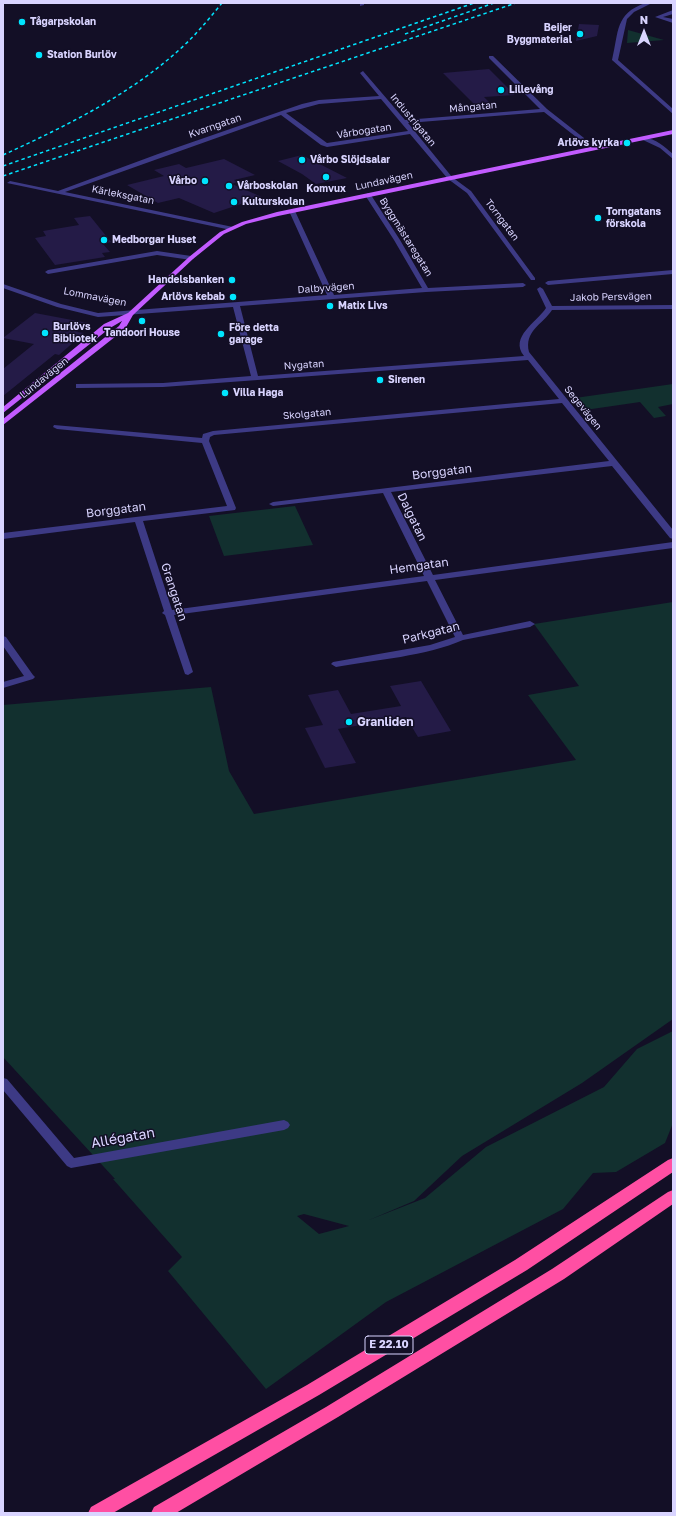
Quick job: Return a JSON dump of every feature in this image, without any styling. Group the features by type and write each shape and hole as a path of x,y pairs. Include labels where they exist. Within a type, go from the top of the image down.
{"highway":[{"name":"E 22.10","path":"97,1513 313,1390 522,1265 673,1164"},
{"name":"E 22.10","path":"160,1513 332,1412 558,1274 673,1196"}],"main road":[{"name":"Lundavägen","path":"3,411 107,326 130,314 191,258 222,233 231,228 258,218 292,210 645,139 673,132"},
{"name":"Lundavägen","path":"3,423 122,326 130,314"}],"street":[{"path":"650,3 638,7 626,15 615,60 673,112"},
{"path":"673,12 658,17 673,21"},
{"path":"491,57 545,110 582,139"},
{"name":"Industrigatan","path":"363,73 381,97 450,178"},
{"name":"Kvarngatan","path":"60,192 282,113 319,102 381,97"},
{"name":"Mångatan","path":"402,122 545,110"},
{"name":"Vårbogatan","path":"282,113 323,144 327,145 410,132"},
{"path":"645,139 662,147 673,157"},
{"name":"Torngatan","path":"450,178 467,190 476,200 533,279"},
{"name":"Kärleksgatan","path":"10,183 231,228"},
{"name":"Byggmästaregatan","path":"368,195 397,240 426,290"},
{"path":"292,210 331,297"},
{"path":"48,272 157,253 191,258"},
{"path":"550,308 525,281 539,279 548,283 673,272"},
{"path":"532,288 547,287 548,283"},
{"name":"Lommavägen","path":"3,286 59,306 98,315 130,314"},
{"name":"Dalbyvägen","path":"130,314 236,304 426,290 532,288"},
{"path":"236,304 255,379"},
{"name":"Jakob Persvägen","path":"550,308 673,306"},
{"name":"Segevägen","path":"550,308 547,313 524,336 523,347 529,358 672,533"},
{"name":"Nygatan","path":"79,386 163,385 529,358"},
{"name":"Skolgatan","path":"205,441 206,436 213,433 564,401"},
{"path":"57,427 205,441"},
{"name":"Borggatan","path":"3,536 232,508 205,441"},
{"name":"Borggatan","path":"273,504 614,463"},
{"name":"Dalgatan","path":"386,491 460,638"},
{"name":"Grangatan","path":"138,519 188,672"},
{"name":"Hemgatan","path":"168,613 673,545"},
{"name":"Parkgatan","path":"336,664 431,648 460,638 530,624"},
{"path":"3,638 30,677 3,685"},
{"name":"Allégatan","path":"3,1082 71,1163 284,1124"}],"green space":[{"path":"628,30 664,40 627,43"},
{"path":"673,384 673,404 658,407 666,416 654,418 640,402 585,410 575,398"},
{"path":"295,506 313,545 224,556 209,516"},
{"path":"673,602 673,1019 582,1083 462,1156 414,1201 369,1220 425,1198 486,1147 604,1087 637,1049 673,1031 673,1123 665,1143 616,1172 593,1173 563,1209 386,1302 266,1389 168,1271 182,1257 113,1179 115,1179 3,1057 3,705 211,687 229,771 254,814 576,760 528,695 579,686 534,624","holes":["304,1214 349,1226 319,1234 297,1216"]}],"building":[{"path":"579,24 599,25 597,36 576,41"},
{"name":"Lillevång","path":"489,69 515,95 484,97 494,107 478,108 443,73"},
{"path":"302,155 347,178 316,184 302,174 278,161"},
{"path":"224,159 255,175 234,180 237,182 232,184 262,197 214,213 179,198 158,203 127,185 164,176 154,170 179,164 186,168"},
{"name":"Medborgar Huset","path":"90,216 111,242 103,244 110,252 102,253 105,257 55,265 35,238 46,236 43,231 79,225 74,218"},
{"name":"Burlövs Bibliotek","path":"35,313 88,323 77,332 84,333 59,355 55,354 3,396 3,369 34,344 3,338"},
{"name":"Granliden","path":"421,681 451,731 418,737 406,717 338,729 356,763 325,768 305,728 323,725 308,695 338,690 351,714 401,706 390,686"}],"railway":[{"path":"3,155 72,122 139,82 185,45 222,3"},
{"path":"3,166 474,3"},
{"path":"405,34 494,3"},
{"path":"3,176 516,3"}],"place":[{"name":"Tågarpskolan","path":"22,22"},
{"name":"Beijer Byggmaterial","path":"580,34"},
{"name":"Station Burlöv","path":"39,55"},
{"name":"Lillevång","path":"501,90"},
{"name":"Arlövs kyrka","path":"627,143"},
{"name":"Vårbo Slöjdsalar","path":"302,160"},
{"name":"Komvux","path":"326,177"},
{"name":"Vårbo","path":"205,181"},
{"name":"Vårboskolan","path":"229,186"},
{"name":"Kulturskolan","path":"234,202"},
{"name":"Torngatans förskola","path":"598,218"},
{"name":"Medborgar Huset","path":"104,240"},
{"name":"Handelsbanken","path":"232,280"},
{"name":"Arlövs kebab","path":"233,297"},
{"name":"Matix Livs","path":"330,306"},
{"name":"Tandoori House","path":"142,321"},
{"name":"Burlövs Bibliotek","path":"45,333"},
{"name":"Före detta garage","path":"221,334"},
{"name":"Sirenen","path":"380,380"},
{"name":"Villa Haga","path":"225,393"},
{"name":"Granliden","path":"349,722"}]}
